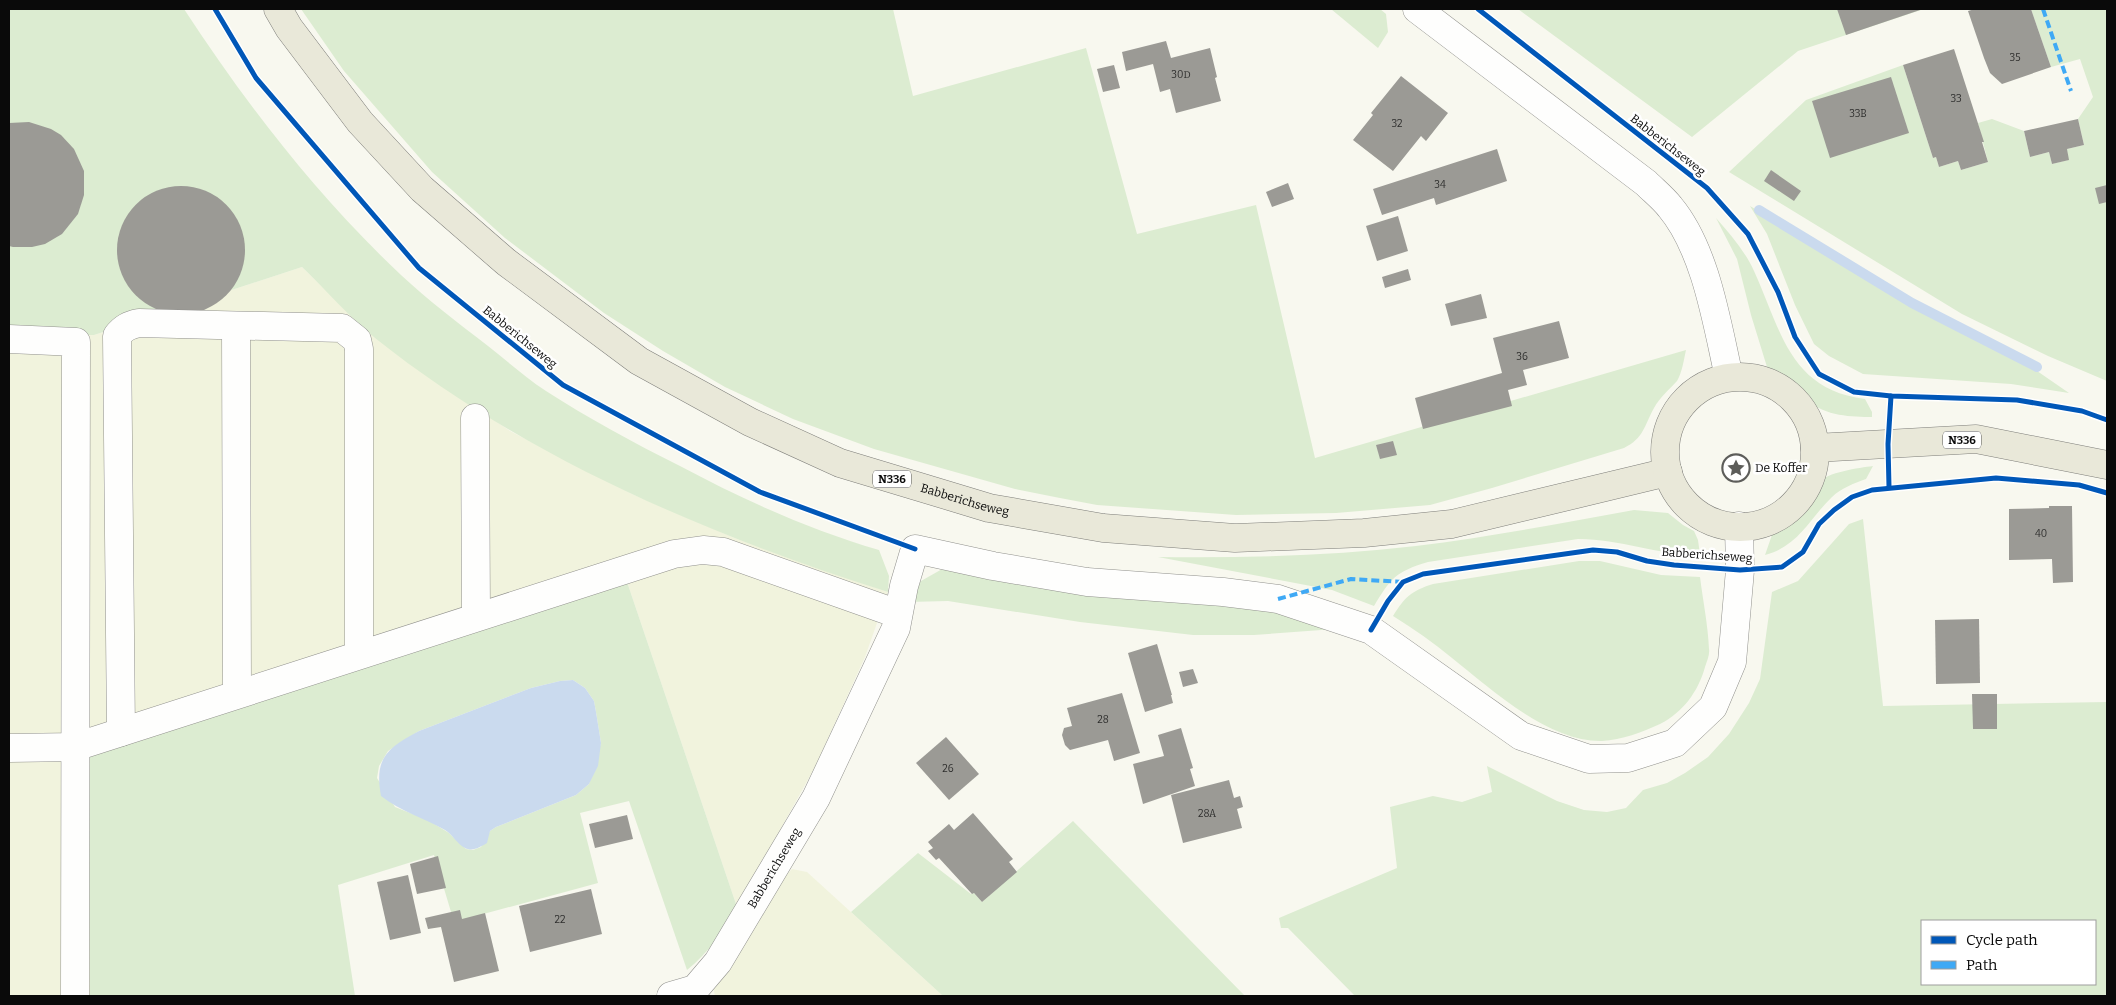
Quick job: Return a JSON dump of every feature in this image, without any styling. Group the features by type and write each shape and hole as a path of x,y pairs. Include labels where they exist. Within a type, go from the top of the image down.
{"main road":[{"name":"Babberichseweg","path":"278,9 360,122 422,189 506,262 638,361 750,422 840,463 989,508 1103,528 1235,538 1364,533 1452,524 1668,472"},
{"path":"1729,377 1754,378 1778,386 1797,402 1810,423 1815,448 1812,472 1802,494 1785,512 1764,523 1739,526 1716,523 1695,511 1678,494 1668,472 1665,447 1670,422 1684,401 1705,385 1729,377"},
{"name":"N336","path":"1815,448 1976,439 2107,465"}],"street":[{"path":"1417,9 1646,182 1671,208 1696,250 1711,295 1729,377"},
{"path":"121,732 117,336 122,329 138,323 342,328 357,340 359,359 360,654"},
{"path":"236,326 237,694"},
{"path":"9,339 76,342 117,336"},
{"path":"74,996 76,342"},
{"path":"475,418 476,617"},
{"name":"Babberichseweg","path":"671,996 695,989 718,962 816,798 896,628 915,549 993,566 1086,582 1223,592 1278,599 1371,630 1521,736 1589,759 1628,758 1675,743 1712,707 1732,662 1740,570 1739,526"},
{"path":"9,748 75,747 674,554 703,550 723,552 898,614"}],"green space":[{"path":"9,9 184,9 232,80 284,148 370,245 432,302 539,386 611,430 704,479 753,502 803,524 879,550 889,576 888,592 752,545 686,518 556,456 493,420 433,381 375,338 302,267 94,335 9,335"},
{"path":"301,9 893,9 913,96 1086,48 1137,234 1256,205 1315,458 1686,350 1683,366 1677,381 1656,404 1640,436 1624,448 1430,505 1336,513 1236,515 1097,505 1015,489 874,449 793,419 725,387 663,351 604,313 505,238 432,172 344,71"},
{"path":"1331,9 1380,9 1386,14 1388,32 1378,48"},
{"path":"1518,9 1924,9 1798,51 1692,137"},
{"path":"2031,9 2107,9 2107,381 2048,356 1962,314 1729,172 1806,100 1903,65 1933,158 1936,157 1939,167 1958,161 1961,170 1988,162 1978,123 1992,119 2024,131 2030,157 2049,152 2052,164 2068,160 2067,149 2084,145 2078,119 2093,97 2080,59 2051,67"},
{"path":"1750,206 1917,307 2030,366 2069,393 2011,384 1863,374 1829,356 1814,344 1795,305 1767,234"},
{"path":"1716,218 1746,257 1754,271 1781,335 1791,353 1804,370 1819,383 1840,393 1865,399 1872,412 1872,417 1848,416 1822,410 1809,401 1789,379 1767,367 1737,259"},
{"path":"302,267 374,337 510,431 632,494 735,538 888,592 865,657 815,767 737,907 624,573 88,747 90,996 9,996 9,335 94,335"},
{"path":"1873,466 1866,479 1844,488 1832,497 1803,531 1787,545 1765,555 1773,532 1789,521 1802,508 1822,479 1844,471"},
{"path":"1634,510 1668,513 1694,531 1698,540 1700,555 1578,539 1428,562 1408,569 1395,577 1374,606 1332,590 1158,557 1287,556 1416,546 1525,530"},
{"path":"1863,519 1883,706 2107,702 2107,996 1355,996 1288,928 1281,928 1279,918 1397,868 1390,807 1433,796 1462,802 1492,792 1487,766 1557,801 1584,810 1607,812 1626,808 1643,790 1667,783 1685,773 1708,757 1729,734 1749,703 1760,679 1772,592 1798,581 1849,524"},
{"path":"1579,561 1600,561 1661,575 1700,577 1709,651 1702,676 1694,693 1676,714 1660,724 1639,733 1602,741 1582,739 1561,733 1521,712 1431,642 1393,616 1409,596 1419,589 1433,584"},
{"path":"944,568 1016,584 1193,601 1288,613 1335,629 1254,635 1193,635 1080,622 948,601 908,602 921,581"},
{"path":"624,573 737,907 715,941 687,970 629,801 580,813 598,883 454,922 434,855 338,885 355,996 90,996 88,747","holes":["573,680 585,688 594,701 601,743 589,784 576,795 496,827 490,831 481,847 473,850 466,849 449,833 428,820 395,807 377,778 379,766 388,751 419,731 531,688"]},
{"path":"1073,821 1245,996 943,996 851,912 918,853 971,894 974,893 982,902"},
{"path":"792,869 807,872 943,996 715,996 713,987 784,877"}],"water":[{"path":"573,680 585,688 594,701 601,743 598,766 589,784 576,795 496,827 490,831 487,843 471,849 462,846 445,830 396,806 381,796 379,772 385,756 391,749 408,737 419,731 531,688"}],"building":[{"path":"1837,9 1923,9 1846,35"},
{"path":"1975,9 2031,9 2051,67 2002,84 1990,73 1984,58 1968,11"},
{"path":"1166,41 1171,58 1210,48 1221,101 1176,113 1170,89 1160,92 1153,64 1126,71 1122,52"},
{"path":"1954,49 1984,142 1982,142 1988,162 1961,170 1958,161 1939,167 1936,157 1933,158 1903,65"},
{"path":"1114,65 1120,88 1103,92 1097,69"},
{"path":"1401,76 1448,113 1426,141 1421,136 1393,171 1353,140 1373,115 1371,113"},
{"path":"1891,77 1909,133 1830,158 1812,101"},
{"path":"2078,119 2084,145 2067,149 2069,160 2052,164 2049,152 2030,157 2024,131"},
{"path":"29,122 51,129 61,135 74,149 84,171 84,195 78,214 62,234 45,244 32,247 13,247 9,246 9,123"},
{"path":"1497,149 1507,181 1436,205 1434,198 1382,215 1373,189"},
{"path":"1771,170 1801,191 1794,201 1764,181"},
{"path":"1288,183 1294,199 1272,207 1266,192"},
{"path":"2107,185 2107,202 2099,204 2095,188"},
{"path":"181,186 205,191 226,205 240,226 245,250 240,274 226,295 205,309 181,314 157,309 136,295 122,274 117,250 122,226 136,205 157,191"},
{"path":"1398,216 1408,251 1377,261 1366,226"},
{"path":"1408,269 1411,280 1385,288 1382,277"},
{"path":"1481,294 1487,318 1451,326 1445,304"},
{"path":"1559,321 1569,358 1523,370 1527,385 1508,390 1512,406 1423,429 1415,398 1502,373 1493,338"},
{"path":"1393,441 1397,455 1380,459 1376,445"},
{"path":"2049,506 2072,506 2073,582 2053,583 2052,559 2009,560 2009,509 2049,508"},
{"path":"1979,619 1980,683 1936,684 1935,620"},
{"path":"1157,644 1173,703 1145,712 1128,653"},
{"path":"1193,669 1198,683 1183,687 1179,672"},
{"path":"1122,693 1140,753 1114,761 1108,740 1070,750 1065,745 1062,735 1064,728 1072,726 1067,708"},
{"path":"1972,694 1997,694 1997,729 1973,729"},
{"path":"1181,728 1193,768 1190,769 1195,786 1143,804 1133,764 1164,756 1158,735"},
{"path":"946,737 979,774 949,800 916,763"},
{"path":"1229,780 1234,798 1240,796 1243,807 1237,809 1242,828 1183,843 1171,795"},
{"path":"973,813 1013,859 1009,862 1017,872 982,902 974,893 972,894 939,858 936,860 928,851 933,848 928,842 949,824 954,830"},
{"path":"627,815 633,839 595,848 589,824"},
{"path":"438,856 446,888 417,894 410,864"},
{"path":"408,875 421,933 390,940 377,882"},
{"path":"591,889 602,934 530,952 519,906"},
{"path":"460,910 462,919 485,913 499,971 454,982 441,927 428,929 425,918"}],"waterway":[{"path":"1759,210 1912,303 2037,367"}],"marked path":[{"path":"2043,9 2071,91"},
{"path":"1278,599 1351,579 1403,582"}],"cycle path":[{"path":"215,9 256,78 419,268 563,385 760,492 915,549"},
{"path":"1478,9 1707,188 1748,234 1778,292 1795,337 1819,374 1854,392 1891,396 2017,400 2082,411 2107,420"},
{"path":"1889,487 1888,444 1891,396"},
{"path":"1371,630 1388,601 1403,582 1423,574 1593,550 1617,552 1647,561 1674,565 1740,570 1782,567 1803,552 1819,524 1834,510 1852,497 1872,490 1996,478 2079,485 2107,493"}],"place":[{"name":"De Koffer","path":"1736,468"}]}
